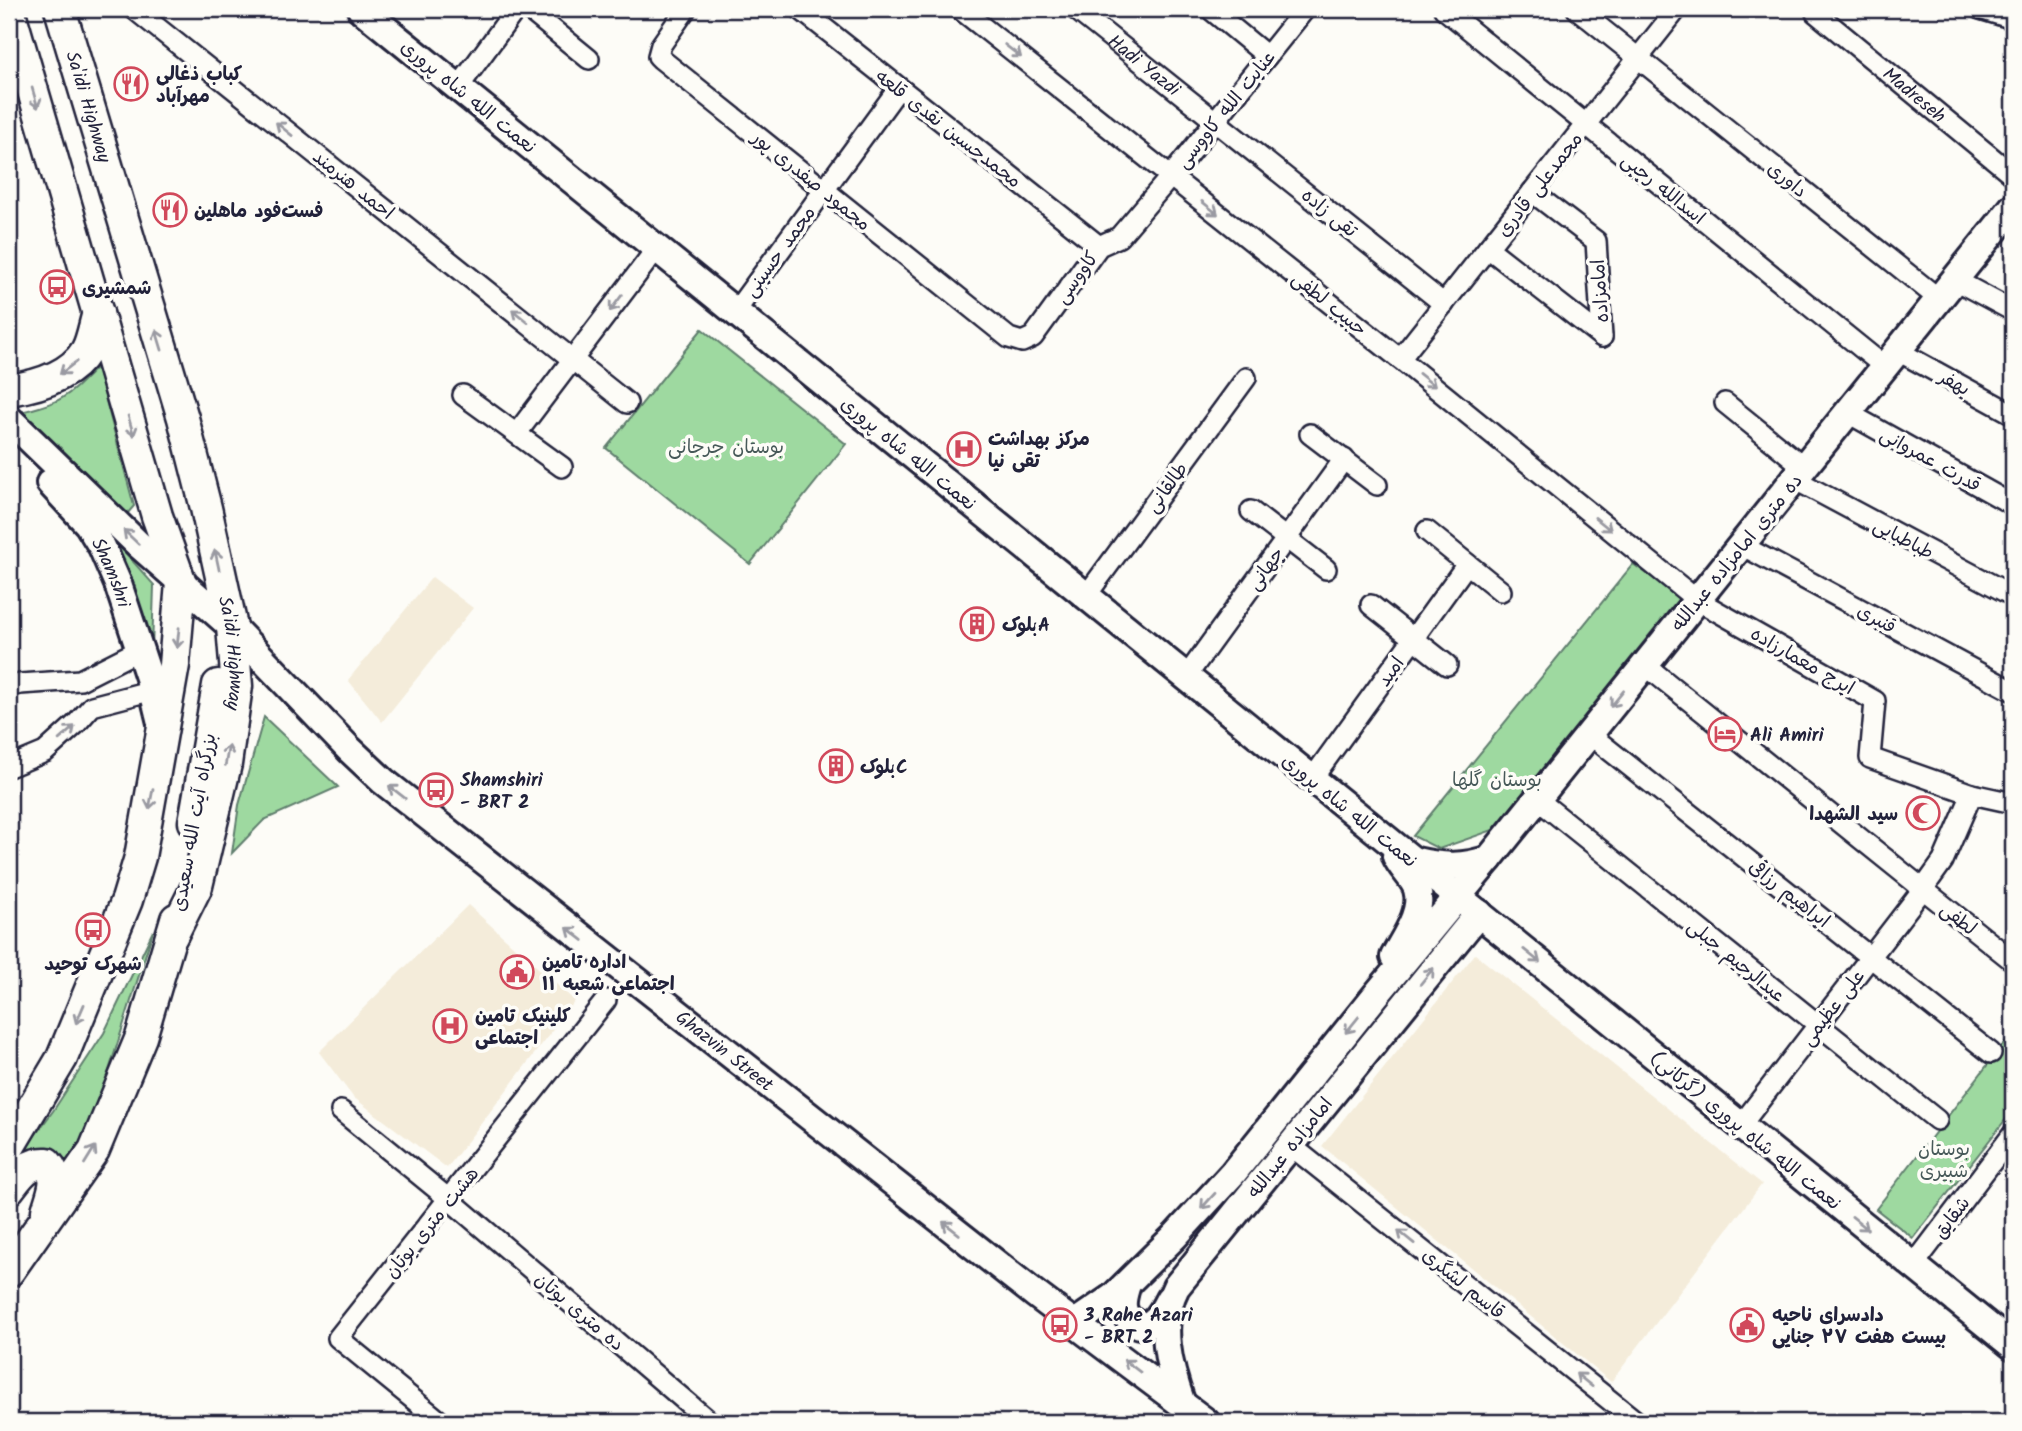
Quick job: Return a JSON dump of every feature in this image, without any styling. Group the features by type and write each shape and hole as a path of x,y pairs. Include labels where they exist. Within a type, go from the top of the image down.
{"highway":[{"name":"Sa'idi Highway","path":"60,9 183,418 232,626"},
{"path":"9,1147 62,1058 127,900 140,857 163,732 177,645 181,583 157,516 11,19"},
{"path":"9,390 33,387 55,377 73,364 86,351 98,313"},
{"name":"بزرگراه آیت الله سعیدی","path":"44,1221 94,1150 141,1037 172,936 186,875 215,697 232,626"},
{"path":"9,1189 27,1167 47,1163 54,1171 55,1182 44,1221 9,1271"}],"main road":[{"name":"نعمت الله شاه پروری","path":"361,9 1468,905"},
{"name":"ده متری امامزاده عبدالله","path":"1468,905 1489,859 2011,212"},
{"name":"Shamshri","path":"9,419 181,583 232,626"},
{"name":"Shamshri","path":"9,443 88,524 102,547 118,584 153,690 163,732"},
{"name":"Ghazvin Street","path":"232,626 383,781 1074,1323 1206,1422"},
{"path":"1376,995 1409,929 1418,901 1416,889 1387,839"},
{"path":"1413,861 1456,867 1489,859"},
{"name":"امامزاده عبدالله","path":"1127,1284 1123,1304 1128,1318 1137,1325 1149,1325 1156,1321 1184,1275 1290,1144 1468,905"},
{"name":"امامزاده عبدالله","path":"1074,1323 1094,1312 1127,1284 1175,1236 1233,1173 1376,995 1468,905"},
{"name":"نعمت الله شاه پروری (گرکانی)","path":"1468,905 2013,1346"},
{"path":"1170,1297 1167,1314 1168,1348 1174,1381 1182,1404"}],"street":[{"name":"احمد هنرمند","path":"134,9 627,403"},
{"path":"458,88 516,9"},
{"path":"528,9 589,59"},
{"name":"محمود صفدری پور","path":"686,9 660,48 658,56 1009,338"},
{"name":"محمدحسین نقدی قلعه","path":"800,9 1098,246"},
{"name":"حبیب لطفی","path":"960,9 1698,600"},
{"name":"Hadi Yazdi","path":"1075,9 1215,121"},
{"path":"1210,9 1267,56"},
{"name":"عنایت‌ الله کاووسی","path":"1171,176 1305,9"},
{"name":"اسدالله رجبی","path":"1444,9 1586,124 1891,359"},
{"name":"داوری","path":"1577,9 1638,58 1947,289 2013,311"},
{"name":"محمدعلی قادری","path":"1400,359 1677,9"},
{"path":"1980,9 2013,19"},
{"name":"Madreseh","path":"1816,13 2013,175"},
{"name":"محمد حسینی","path":"735,312 898,89"},
{"name":"تقی زاده","path":"1215,121 1444,304"},
{"name":"کاووسی","path":"1009,338 1022,342 1033,337 1098,246 1119,237 1171,176"},
{"name":"امامزاده","path":"1488,248 1602,337 1595,241 1532,192"},
{"path":"517,433 657,248"},
{"name":"بهفر","path":"1891,359 2013,414"},
{"name":"طالقانی","path":"1086,596 1246,378"},
{"path":"463,395 562,467"},
{"name":"طباطبایی","path":"1725,403 1799,473 2013,596"},
{"name":"قدرت عمروانی","path":"1848,412 2013,505"},
{"path":"1310,434 1377,485"},
{"name":"جهانی","path":"1186,677 1344,460"},
{"path":"1251,511 1326,569"},
{"path":"1427,531 1501,591"},
{"name":"قنبری","path":"1741,545 2013,691"},
{"name":"امید","path":"1312,779 1467,564"},
{"name":"ایرج معمارزاده","path":"1698,600 1875,701 1870,758 1972,794"},
{"path":"1371,605 1447,665"},
{"path":"9,687 80,680 139,650"},
{"path":"1645,665 1923,889"},
{"path":"9,767 45,752 92,706 153,690"},
{"name":"ابراهیم رزاقی","path":"1590,734 1991,1053"},
{"path":"1972,794 2013,803"},
{"name":"لطفی","path":"1972,794 1943,861 1923,889 2013,961"},
{"name":"عبدالرحیم جبلی","path":"1537,799 1937,1120"},
{"name":"علی عظیمی","path":"1741,1125 1923,889"},
{"name":"هشت متری بوتان","path":"442,1422 338,1338 606,1000"},
{"name":"ده متری بوتان","path":"341,1111 450,1200 710,1422"},
{"name":"شقایق","path":"1913,1266 2013,1134"},
{"name":"قاسم لشگری","path":"1290,1144 1637,1422"}],"shaded area":[{"path":"432,577 473,608 382,722 348,680"},
{"name":"کلینیک تامین اجتماعی","path":"468,905 575,1001 447,1168 353,1097 319,1052"},
{"path":"1475,954 1762,1184 1611,1382 1322,1146"}],"green space":[{"name":"بوستان جرجانی","path":"702,329 846,444 750,564 606,448"},
{"path":"97,367 134,506 127,514 20,412 55,402"},
{"path":"86,509 154,585 152,651"},
{"name":"بوستان گلها","path":"1633,564 1680,597 1493,830 1439,849 1413,836"},
{"path":"264,717 338,787 264,820 232,853 239,805"},
{"path":"153,931 94,1118 65,1174 57,1150 46,1147 22,1153 104,1033"},
{"name":"بوستان شبیری","path":"2013,1032 2013,1110 1913,1238 1876,1209"}],"place":[{"name":"کباب ذغالی مهرآباد","path":"131,84"},
{"name":"فست‌فود ماهلین","path":"170,210"},
{"name":"شمشیری","path":"57,287"},
{"name":"مرکز بهداشت تقی نیا","path":"964,449"},
{"name":"بلوکA","path":"977,624"},
{"name":"Ali Amiri","path":"1725,734"},
{"name":"بلوکC","path":"836,766"},
{"name":"Shamshiri - BRT 2","path":"436,790"},
{"name":"سید الشهدا","path":"1923,813"},
{"name":"شهرک توحید","path":"93,930"},
{"name":"اداره تامین اجتماعی شعبه ۱۱","path":"517,972"},
{"name":"کلینیک تامین اجتماعی","path":"450,1026"},
{"name":"3 Rahe Azari - BRT 2","path":"1060,1325"},
{"name":"دادسرای ناحیه بیست هفت ۲۷ جنایی","path":"1747,1325"}]}
